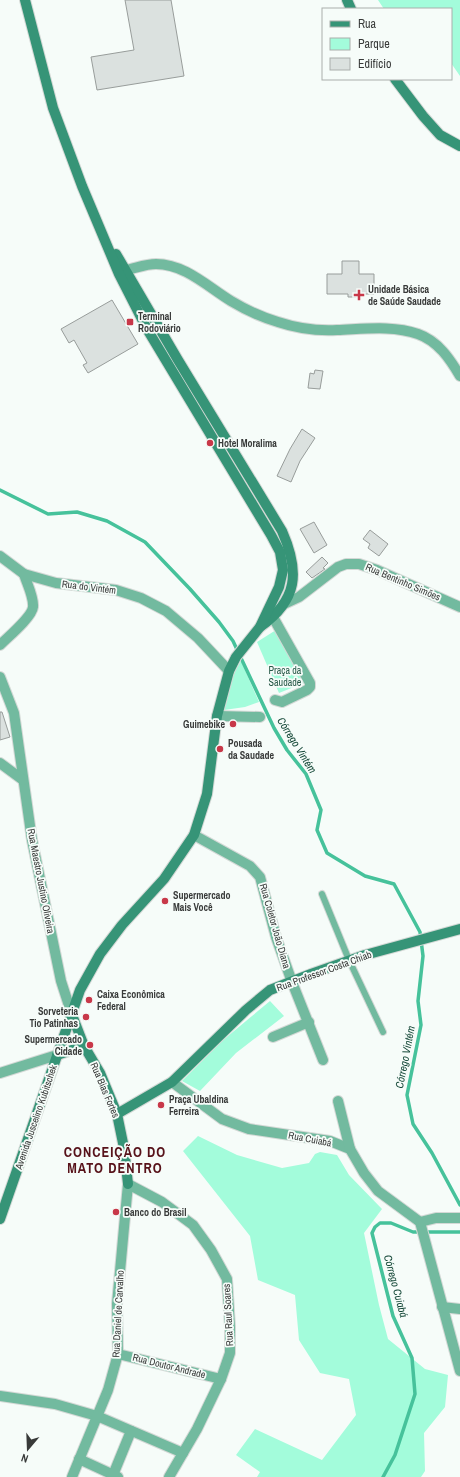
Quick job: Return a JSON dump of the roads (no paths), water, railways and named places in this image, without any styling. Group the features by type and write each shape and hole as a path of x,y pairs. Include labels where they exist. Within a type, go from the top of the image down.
{"main road":[{"path":"25,0 53,108 82,186 119,274 147,329 280,552 283,570 271,612 236,657 229,671 217,716"},
{"path":"396,80 423,116 440,135 460,146"},
{"path":"102,232 285,537 290,548 294,568 291,590 284,604 271,612"},
{"path":"169,366 178,360"},
{"name":"Avenida Juscelino Kubitschek","path":"0,1219 80,990 100,954 122,925 164,879 194,835 207,794 217,716"},
{"name":"Rua Professor Costa Chiab","path":"172,1082 246,1010 270,990 349,960 460,929"},
{"name":"Rua Bias Fortes","path":"72,1015 84,1046 100,1073 117,1114 124,1148 128,1184"},
{"path":"57,1056 84,1046"},
{"path":"117,1114 172,1082"}],"street":[{"path":"126,270 158,264 178,269 201,280 250,312 279,323 292,326 306,329 336,330 379,328 418,334 432,341 444,352 460,376"},
{"name":"Rua do Vintém","path":"0,556 24,574 56,583 116,590 141,598 166,611 198,638 229,671"},
{"name":"Rua Bentinho Simões","path":"284,604 299,597 338,567 346,564 358,564 377,570 460,607"},
{"path":"0,645 29,616 33,609 33,602 24,574"},
{"path":"271,612 310,683 310,687 307,690 282,702 275,700"},
{"name":"Rua Maestro Justino Oliveira","path":"1,682 14,713 32,840 61,981 72,1015"},
{"path":"217,716 260,717"},
{"path":"0,763 23,780"},
{"name":"Rua Coletor João Diana","path":"194,835 250,866 260,877 276,937 323,1060"},
{"path":"273,1037 309,1022"},
{"path":"0,1072 57,1056"},
{"name":"Rua Cuiabá","path":"172,1082 222,1119 249,1129 330,1141 350,1149"},
{"path":"338,1101 350,1149 364,1173 378,1191 422,1226 460,1371"},
{"name":"Rua Daniel de Carvalho","path":"72,1477 108,1390 118,1354 117,1304 128,1184"},
{"name":"Rua Raul Soares","path":"128,1184 162,1202 193,1225 210,1250 226,1279 230,1327 230,1353 221,1379 197,1429 169,1477"},
{"path":"422,1226 436,1218 460,1218"},
{"path":"442,1307 460,1308"},
{"name":"Rua Doutor Andrade","path":"118,1354 221,1379"},
{"path":"0,1396 55,1404 97,1416 184,1453"},
{"path":"79,1459 116,1476 131,1431"}],"lane":[{"path":"322,894 349,960 383,1032"}],"waterway":[{"name":"Córrego Vintém","path":"0,490 48,514 77,512 107,521 145,542 190,589 219,622 233,641 274,728 287,750 306,774 321,810 317,830 327,853 365,876 394,884 420,932 423,956 418,1001 421,1025 407,1095 413,1124 432,1153 460,1205"},
{"name":"Córrego Cuiabá","path":"383,1477 395,1455 415,1394 412,1358 393,1316 372,1233 375,1227 380,1223 391,1223 413,1232 460,1232"}],"place":[{"name":"Unidade Básica de Saúde Saudade","path":"359,295"},
{"name":"Terminal Rodoviário","path":"130,322"},
{"name":"Hotel Moralima","path":"210,443"},
{"name":"Guimebike","path":"233,724"},
{"name":"Pousada da Saudade","path":"220,749"},
{"name":"Supermercado Mais Você","path":"165,901"},
{"name":"Caixa Econômica Federal","path":"89,1000"},
{"name":"Sorveteria Tio Patinhas","path":"86,1017"},
{"name":"Supermercado Cidade","path":"90,1045"},
{"name":"Praça Ubaldina Ferreira","path":"161,1105"},
{"name":"Banco do Brasil","path":"116,1212"}],"district":[{"name":"CONCEIÇÃO DO MATO DENTRO","path":"115,1160"}],"park label":[{"name":"Praça da Saudade","path":"285,676"}]}
